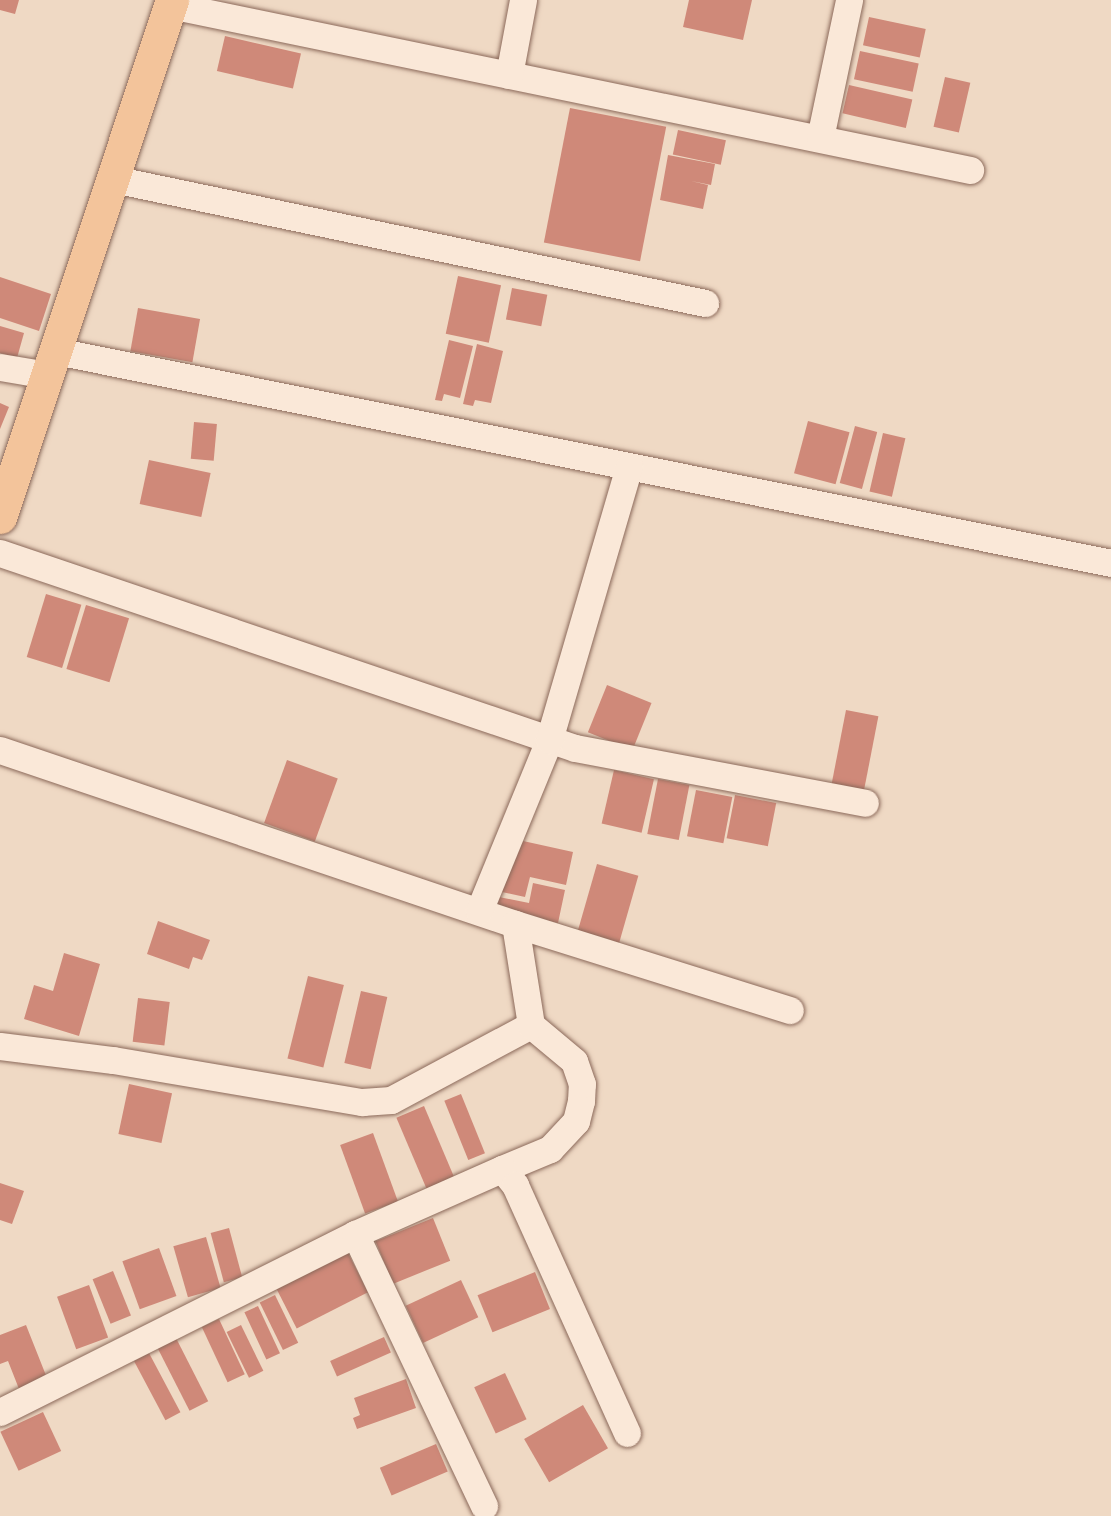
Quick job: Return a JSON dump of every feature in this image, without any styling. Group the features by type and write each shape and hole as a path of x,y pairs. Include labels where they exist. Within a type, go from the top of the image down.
{"main road":[{"path":"0,517 171,3"}],"street":[{"path":"509,75 523,0"},
{"path":"820,138 849,0"},
{"path":"171,3 970,170"},
{"path":"113,179 705,303"},
{"path":"0,367 52,363 629,466 1111,563"},
{"path":"479,911 549,740 629,466"},
{"path":"0,553 575,748 865,803"},
{"path":"0,750 514,924 790,1010"},
{"path":"0,1412 356,1234 550,1149 576,1121 582,1084 574,1061 531,1024 514,924"},
{"path":"0,1046 113,1060 362,1102 391,1100 531,1024"},
{"path":"502,1169 515,1185 627,1433"},
{"path":"356,1234 484,1506"}],"building":[{"path":"0,0 19,0 15,14 0,10"},
{"path":"689,0 752,0 743,40 683,27"},
{"path":"869,17 926,29 920,57 863,45"},
{"path":"225,36 301,54 293,89 217,71"},
{"path":"860,51 919,63 913,92 854,79"},
{"path":"945,77 970,83 959,133 934,127"},
{"path":"849,85 912,100 906,128 842,113"},
{"path":"570,108 666,127 640,261 544,242"},
{"path":"678,130 726,140 721,165 673,154"},
{"path":"668,155 715,164 711,185 691,181 708,185 703,209 660,200"},
{"path":"458,276 501,285 489,343 446,334"},
{"path":"0,277 51,294 39,331 0,318"},
{"path":"512,288 547,295 541,326 506,319"},
{"path":"138,308 200,319 192,362 130,351"},
{"path":"0,326 24,333 17,358 0,353"},
{"path":"449,340 473,346 460,398 444,394 442,401 435,400"},
{"path":"477,344 503,351 491,403 475,400 473,406 463,404"},
{"path":"0,403 9,407 0,429"},
{"path":"808,421 850,432 836,484 794,473"},
{"path":"194,422 217,424 214,461 191,459"},
{"path":"855,426 877,432 862,489 840,483"},
{"path":"883,433 905,438 892,497 870,491"},
{"path":"149,460 211,473 201,517 140,504"},
{"path":"46,594 81,605 62,668 27,657"},
{"path":"86,605 129,618 109,682 66,669"},
{"path":"607,685 652,703 632,750 588,732"},
{"path":"846,710 878,716 863,794 831,788"},
{"path":"287,760 338,778 315,841 264,823"},
{"path":"614,770 654,779 642,833 602,824"},
{"path":"658,779 689,785 679,840 647,834"},
{"path":"696,790 732,797 723,843 687,836"},
{"path":"735,795 776,803 768,846 727,838"},
{"path":"514,839 573,852 566,885 530,877 525,897 502,892"},
{"path":"597,864 638,876 619,943 578,931"},
{"path":"533,883 565,890 558,923 497,910 499,897 529,903"},
{"path":"158,921 210,940 202,960 193,957 189,969 147,954"},
{"path":"64,953 100,964 79,1036 24,1019 34,985 53,991"},
{"path":"308,976 344,985 323,1067 287,1058"},
{"path":"361,991 387,997 371,1069 344,1063"},
{"path":"138,998 170,1002 164,1046 133,1042"},
{"path":"129,1084 172,1093 161,1143 118,1134"},
{"path":"461,1094 485,1153 468,1160 444,1101"},
{"path":"424,1106 454,1177 426,1189 396,1118"},
{"path":"373,1133 398,1202 365,1214 340,1145"},
{"path":"0,1183 24,1191 12,1224 0,1220"},
{"path":"433,1218 450,1261 393,1284 376,1241"},
{"path":"229,1228 242,1277 224,1282 211,1233"},
{"path":"206,1237 221,1288 188,1297 173,1246"},
{"path":"159,1248 176,1296 140,1309 122,1261"},
{"path":"348,1253 368,1292 297,1329 277,1289"},
{"path":"113,1271 131,1316 111,1324 93,1279"},
{"path":"535,1272 550,1309 492,1332 478,1295"},
{"path":"461,1280 478,1317 423,1343 406,1306"},
{"path":"89,1285 108,1338 76,1349 57,1297"},
{"path":"275,1295 298,1343 283,1350 260,1302"},
{"path":"258,1306 280,1353 266,1359 244,1312"},
{"path":"219,1319 245,1374 228,1382 202,1327"},
{"path":"26,1325 49,1383 21,1394 8,1361 0,1364 0,1335"},
{"path":"241,1325 263,1371 249,1378 227,1332"},
{"path":"384,1337 391,1353 337,1377 330,1361"},
{"path":"176,1338 208,1401 190,1411 157,1348"},
{"path":"149,1353 180,1412 165,1420 134,1361"},
{"path":"505,1373 527,1419 496,1434 474,1387"},
{"path":"406,1379 416,1408 357,1429 353,1418 360,1415 354,1398"},
{"path":"583,1405 608,1448 549,1482 524,1439"},
{"path":"43,1412 61,1451 19,1471 0,1432"},
{"path":"436,1444 448,1472 392,1495 380,1468"}]}
